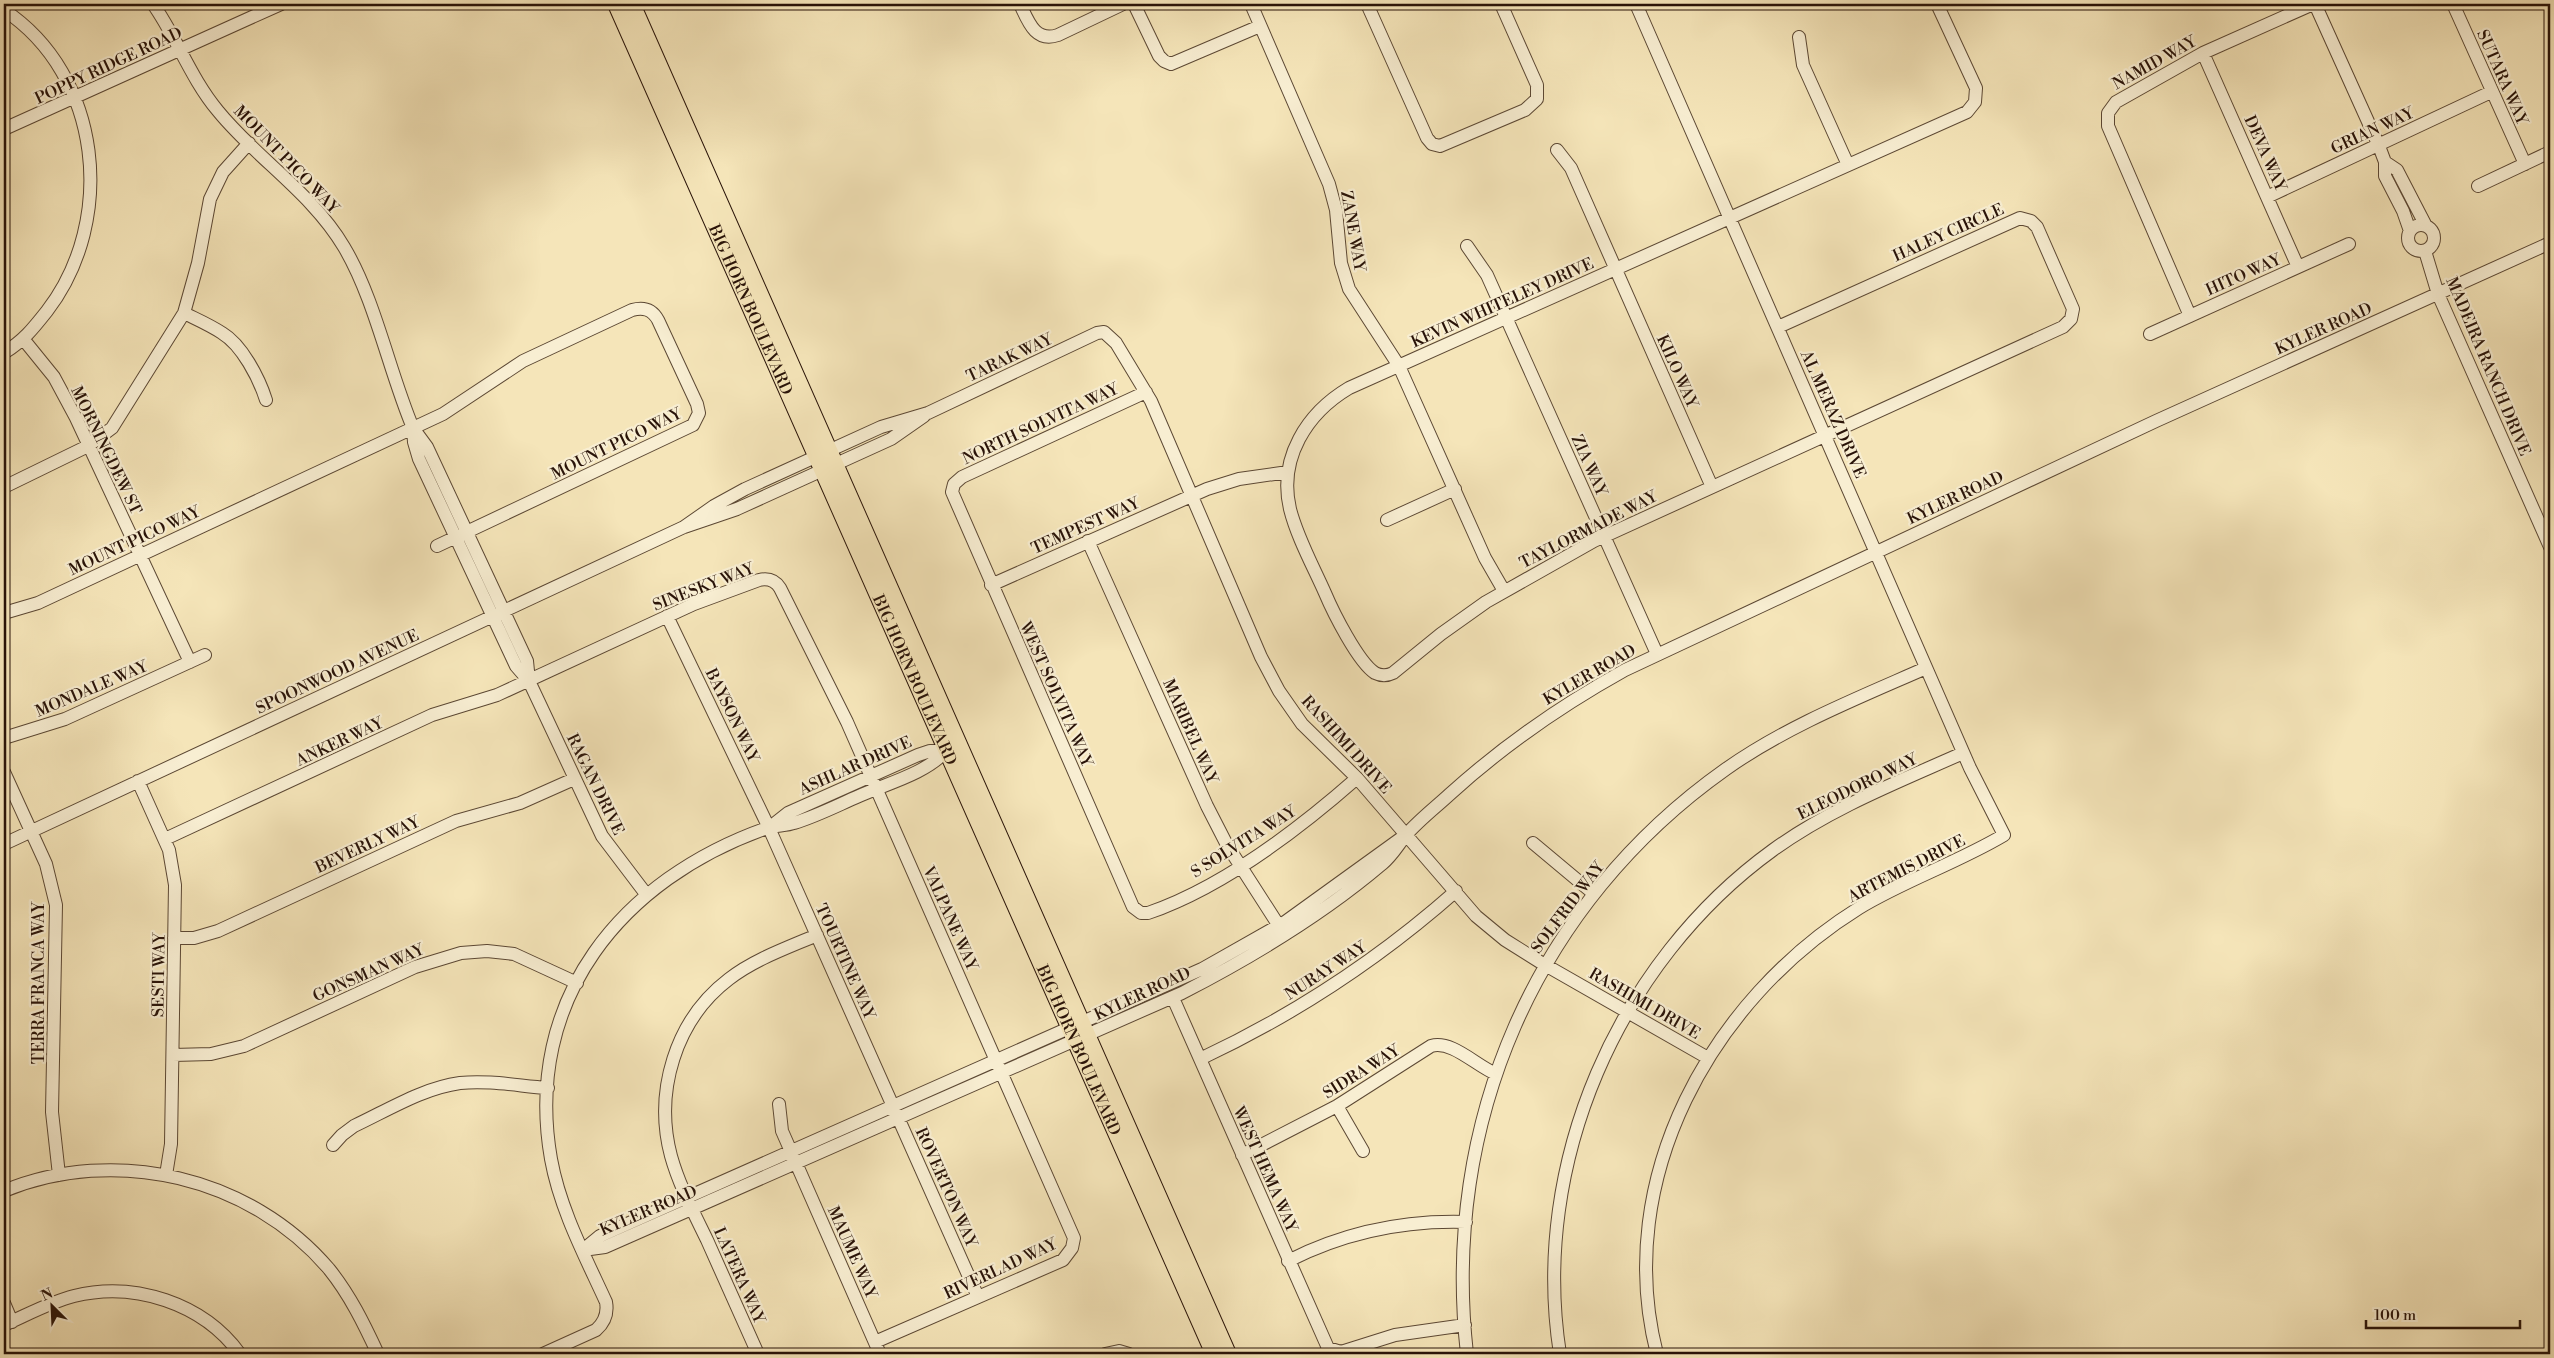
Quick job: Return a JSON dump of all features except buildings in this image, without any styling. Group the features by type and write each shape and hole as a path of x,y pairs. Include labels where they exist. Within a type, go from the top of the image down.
{"main road":[{"name":"BIG HORN BOULEVARD","path":"616,4 826,460 1078,1033 1214,1354"},
{"name":"BIG HORN BOULEVARD","path":"632,4 826,460 946,751 1228,1354"}],"street":[{"name":"MOUNT PICO WAY","path":"154,4 182,49 210,102 320,214 345,248 358,276 413,428 427,447 461,535 498,614"},
{"name":"POPPY RIDGE ROAD","path":"4,130 280,4"},
{"path":"1020,4 1033,30 1047,37 1058,35 1123,4"},
{"path":"1134,4 1159,56 1171,64 1260,26"},
{"name":"ZANE WAY","path":"1251,4 1329,184 1336,210 1341,263 1349,289 1399,366 1488,563 1504,591"},
{"path":"1367,4 1427,138 1432,144 1440,146 1529,108 1537,99 1537,85 1501,4"},
{"name":"AL MERAZ DRIVE","path":"1636,4 1826,435 1963,753 2004,835"},
{"name":"KEVIN WHITELEY DRIVE","path":"1379,675 1372,670 1357,651 1329,602 1290,509 1288,472 1300,437 1321,408 1349,388 1963,114 1973,106 1977,98 1976,88 1937,4"},
{"path":"2314,4 2379,146 2385,162 2385,176 2410,231 2408,239 2411,247 2419,251 2430,248 2434,240 2432,232 2426,226 2397,170 2385,162"},
{"name":"NAMID WAY","path":"2190,316 2108,126 2107,117 2110,109 2116,102 2204,53 2314,4"},
{"name":"SUTARA WAY","path":"2453,4 2525,164"},
{"path":"4,10 48,50 75,98 88,142 92,182 82,243 60,294 24,340 4,353"},
{"path":"1799,37 1803,65 1848,165"},
{"name":"DEVA WAY","path":"2204,53 2298,267"},
{"name":"GRIAN WAY","path":"2267,197 2491,92"},
{"path":"4,487 88,446 112,428 184,313 198,264 210,199 223,172 249,143"},
{"name":"KILO WAY","path":"1557,150 1570,168 1712,487"},
{"path":"2478,186 2550,152"},
{"name":"HALEY CIRCLE","path":"1778,327 2020,218 2032,221 2038,228 2071,304 2071,319 2063,327 1826,435"},
{"path":"2410,231 2418,226 2426,226"},
{"name":"KYLER ROAD","path":"583,1250 600,1236 690,1203 1078,1033 1173,998 1256,952 1334,902 1384,862 1406,835 1451,793 1520,736 1595,687 1657,654 1876,552 2550,243"},
{"name":"HITO WAY","path":"2150,334 2349,244"},
{"name":"ZIA WAY","path":"1467,246 1487,275 1657,654"},
{"name":"MADEIRA RANCH DRIVE","path":"2425,250 2438,294 2550,547"},
{"name":"MOUNT PICO WAY","path":"4,613 38,603 413,428 462,403 523,361 632,310 640,308 648,310 658,320 698,408 698,418 694,425 436,546"},
{"path":"184,313 224,334 249,363 261,383 266,400"},
{"name":"TARAK WAY","path":"826,460 891,439 928,413 1097,333 1104,332"},
{"name":"RASHIMI DRIVE","path":"1104,332 1116,343 1146,392 1261,657 1279,691 1302,724 1357,778 1476,916 1490,928 1544,965 1708,1058"},
{"name":"MORNINGDEW ST","path":"24,340 54,377 190,662"},
{"name":"NORTH SOLVITA WAY","path":"952,488 962,477 1146,392"},
{"name":"TAYLORMADE WAY","path":"1379,675 1393,673 1441,634 1504,591 1604,536 1826,435"},
{"name":"SPOONWOOD AVENUE","path":"4,844 684,527 737,509 826,460"},
{"name":"TEMPEST WAY","path":"991,584 1192,495 1239,479 1288,472"},
{"name":"WEST SOLVITA WAY","path":"952,488 953,497 991,584 1133,907 1137,911"},
{"path":"1387,520 1455,489"},
{"name":"MARIBEL WAY","path":"1088,541 1198,788 1240,866 1279,926"},
{"name":"SINESKY WAY","path":"529,681 667,616 759,580 768,579 775,582 780,588 847,722 871,776"},
{"name":"RAGAN DRIVE","path":"498,614 518,670 529,681 602,836 646,894"},
{"name":"BAYSON WAY","path":"667,616 769,828"},
{"name":"MONDALE WAY","path":"4,738 65,719 205,655"},
{"name":"SOLFRID WAY","path":"1467,1354 1463,1269 1466,1222 1476,1145 1496,1074 1544,965 1594,894 1649,834 1726,769 1798,726 1926,668"},
{"name":"ANKER WAY","path":"165,839 432,715 486,700 529,681"},
{"name":"ASHLAR DRIVE","path":"769,828 788,813 924,752 946,751"},
{"name":"ASHLAR DRIVE","path":"543,1354 596,1330 605,1318 606,1302 566,1211 555,1178 549,1140 548,1088 556,1038 577,983 606,936 646,894 690,864 769,828 795,823 930,765 946,751"},
{"name":"ELEODORO WAY","path":"1560,1354 1556,1319 1555,1270 1559,1220 1567,1169 1587,1097 1604,1056 1627,1012 1647,980 1681,936 1715,899 1753,866 1794,836 1833,813 1963,753"},
{"name":"TERRA FRANCA WAY","path":"4,772 46,864 56,905 52,1112 59,1175"},
{"name":"VALPANE WAY","path":"871,776 999,1067"},
{"name":"S SOLVITA WAY","path":"1137,911 1144,914 1152,912 1240,866 1304,822 1357,778"},
{"name":"BEVERLY WAY","path":"174,938 194,938 218,931 450,824 520,803 574,779"},
{"name":"SESTI WAY","path":"138,781 165,839 174,879 171,1144 166,1175"},
{"name":"TOURTINE WAY","path":"769,828 896,1113"},
{"name":"KYLER ROAD","path":"1078,1033 1202,969 1279,926 1335,887 1387,846 1406,835"},
{"name":"ARTEMIS DRIVE","path":"1657,1354 1649,1317 1646,1275 1652,1213 1661,1165 1671,1130 1687,1093 1708,1058 1733,1023 1761,990 1817,938 1880,896 1967,856 2004,835"},
{"path":"1533,842 1594,894"},
{"name":"NURAY WAY","path":"1200,1059 1262,1028 1322,994 1404,936 1456,891"},
{"name":"LATERA WAY","path":"758,1354 671,1158 665,1118 668,1076 682,1036 706,1001 728,979 755,962 817,935"},
{"name":"GONSMAN WAY","path":"173,1055 211,1054 244,1046 415,967 461,953 487,951 514,954 577,983"},
{"name":"WEST HEMA WAY","path":"1173,998 1325,1344 1332,1351 1341,1352 1378,1339 1418,1330 1465,1325"},
{"name":"SIDRA WAY","path":"1242,1155 1337,1106 1427,1048 1436,1045 1452,1047 1473,1063 1496,1074"},
{"name":"RIVERLAD WAY","path":"875,1342 1062,1260 1070,1253 1074,1244 1072,1233 999,1067"},
{"path":"334,1146 342,1135 354,1126 424,1093 444,1087 481,1082 548,1088"},
{"name":"MAUME WAY","path":"779,1104 782,1131 880,1354"},
{"path":"1337,1106 1363,1151"},
{"name":"ROVERTON WAY","path":"896,1113 978,1297"},
{"path":"4,1191 59,1175 109,1170 166,1175 194,1182 233,1197 269,1217 302,1242 327,1268 346,1293 378,1354"},
{"path":"1288,1261 1327,1243 1368,1230 1425,1222 1466,1222"},
{"path":"4,1303 8,1323 74,1296 102,1291 154,1296 193,1312 217,1329 240,1354"},
{"path":"1105,1354 1119,1351 1128,1354"}]}
